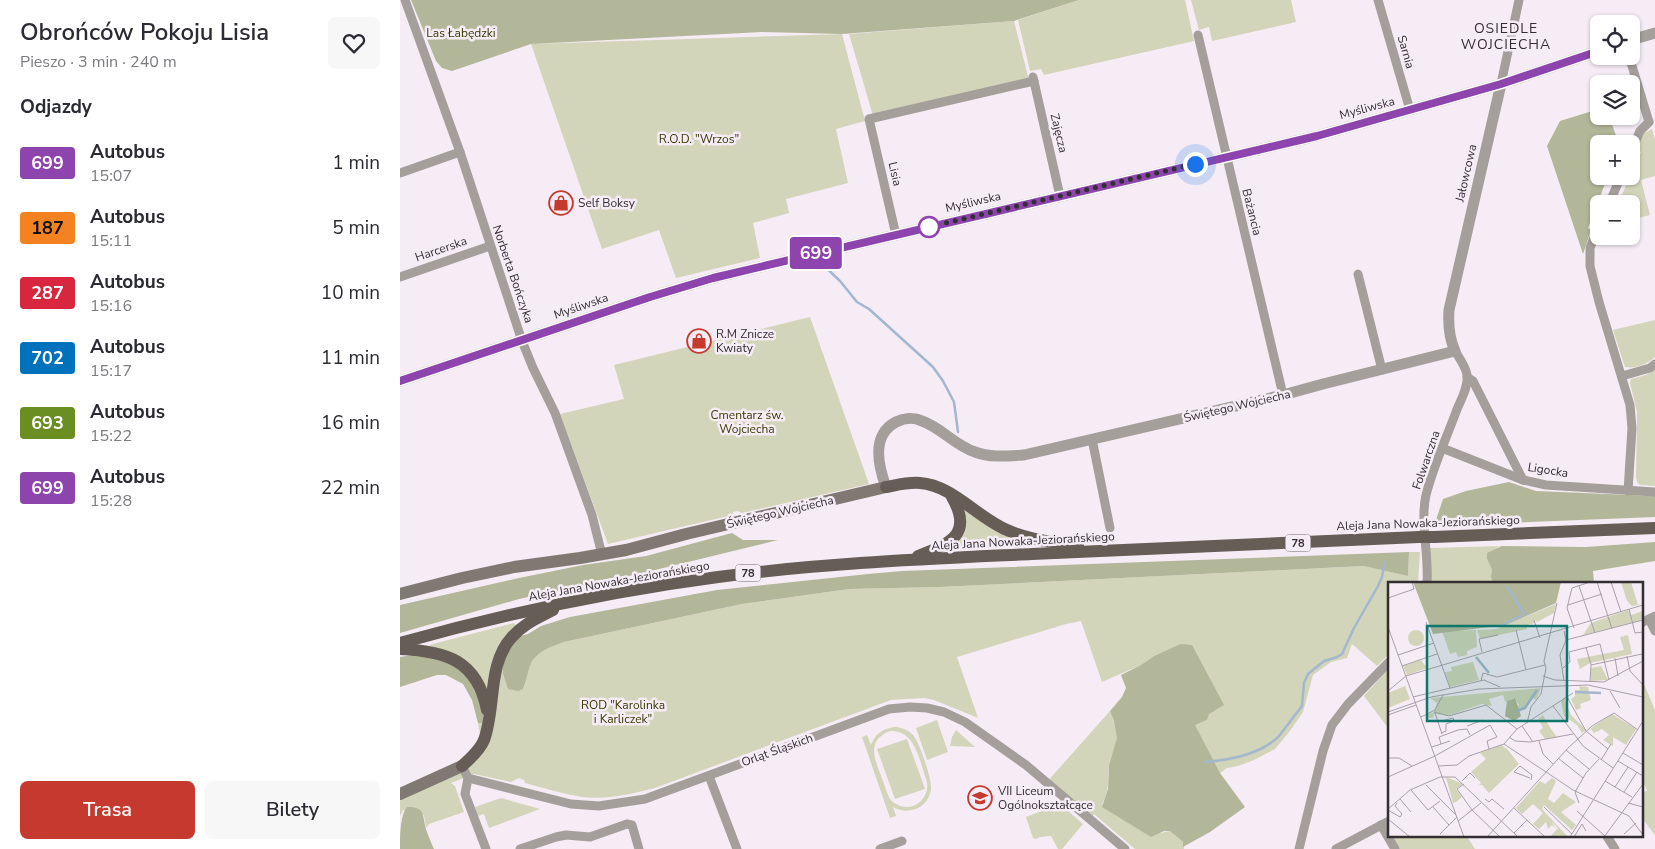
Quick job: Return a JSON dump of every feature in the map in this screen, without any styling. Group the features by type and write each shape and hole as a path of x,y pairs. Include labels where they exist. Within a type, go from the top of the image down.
{"main road":[{"path":"886,487 918,483 936,486 1007,530 1032,538 1103,551"},
{"name":"Świętego Wojciecha","path":"400,594 514,567 602,554 886,487"},
{"path":"909,560 942,546 953,539 959,530 960,510 951,495"},
{"name":"Aleja Jana Nowaka-Jeziorańskiego","path":"400,643 521,612 570,602 717,577 820,565 1655,528"},
{"path":"400,794 462,766 474,756 484,741 502,650 511,638 526,624 570,602"},
{"path":"400,649 440,653 464,666 476,679 484,694 489,720"}],"street":[{"name":"Norberta Bończyka","path":"405,0 460,152 522,341 555,413 592,515 602,554"},
{"name":"Sarnia","path":"1378,0 1410,110"},
{"name":"Jałowcowa","path":"1455,352 1450,339 1449,310 1519,0"},
{"path":"1640,37 1655,33"},
{"name":"Bażancia","path":"1198,35 1225,157 1283,395"},
{"name":"Myśliwska","path":"400,381 650,297 713,278 1317,136 1501,84 1590,54"},
{"path":"1632,65 1652,122 1640,131 1638,135"},
{"name":"Lisia","path":"896,235 869,119 1033,78"},
{"name":"Zajęcza","path":"1033,78 1060,196"},
{"path":"400,173 460,152"},
{"path":"1591,245 1591,271 1622,376 1631,416 1628,491"},
{"name":"Harcerska","path":"400,277 490,246"},
{"path":"1358,274 1382,370"},
{"path":"1455,352 1523,480"},
{"name":"Świętego Wojciecha","path":"886,487 879,453 883,432 898,421 908,418 919,419 959,445 981,454 994,456 1024,455 1283,395 1455,352"},
{"path":"1622,376 1650,368 1655,364"},
{"name":"Folwarczna","path":"1427,582 1426,495 1465,389 1467,377"},
{"path":"1092,440 1110,528"},
{"name":"Ligocka","path":"1442,448 1523,480 1546,485 1655,492"},
{"path":"1648,619 1655,631"},
{"path":"1299,849 1323,751 1332,725 1348,704 1388,663"},
{"name":"Orląt Śląskich","path":"468,778 571,804 599,806 645,799 889,709 927,708 955,717 974,727 1026,765 1125,849"},
{"path":"462,766 468,778 465,794 482,848"},
{"path":"709,776 737,849"},
{"path":"1336,849 1385,823"},
{"path":"520,849 556,836 590,836 627,824 632,825 639,849"},
{"path":"1390,836 1395,849"},
{"path":"1607,836 1615,849"},
{"path":"880,849 902,841"}],"green space":[{"name":"Las Łabędzki","path":"411,0 1079,0 1014,21 842,34 762,32 531,44 452,71 442,68 436,61"},
{"path":"1079,0 1185,0 1194,41 1044,75 1041,69 1030,71 1018,20"},
{"path":"1191,0 1291,0 1296,22 1212,41 1209,27 1199,30"},
{"path":"1014,21 1030,84 874,119 849,34"},
{"name":"R.O.D. \"Wrzos\"","path":"842,34 865,121 836,129 848,183 786,199 789,213 753,223 760,258 676,278 659,230 602,249 531,44"},
{"path":"1590,112 1590,125 1612,125 1616,135 1590,135 1590,185 1605,185 1601,195 1590,195 1590,223 1588,228 1590,233 1583,254 1547,146 1560,121"},
{"path":"1652,129 1655,140 1655,176 1641,180 1650,215 1640,218 1640,195 1622,195 1626,185 1640,185 1640,142 1643,134"},
{"name":"Cmentarz św. Wojciecha","path":"810,317 869,484 742,513 738,511 733,512 733,515 608,544 560,414 624,399 614,365"},
{"path":"1655,320 1655,357 1641,365 1625,367 1613,330"},
{"path":"1655,370 1655,486 1640,485 1637,482 1637,412 1630,383 1631,379 1646,375"},
{"path":"1509,482 1536,491 1655,496 1655,517 1434,526 1443,499 1466,491"},
{"path":"963,507 1039,544 951,548"},
{"path":"732,533 743,540 778,540 647,572 519,599 400,633 400,605 583,565 646,556"},
{"path":"1655,542 1655,561 1593,571 1594,582 1492,582 1492,570 1487,559 1487,553 1502,546 1586,547"},
{"path":"1502,546 1498,547 1487,559 1492,570 1492,582 1431,582 1430,548"},
{"name":"ROD \"Karolinka i Karliczek\"","path":"1409,552 1420,552 1418,582 1388,582 1388,655 1377,666 1352,644 1347,658 1331,662 1313,675 1303,712 1275,749 1254,760 1227,768 1220,773 1194,725 1207,720 1180,644 1154,656 1141,665 1102,682 1081,621 957,657 978,718 934,700 924,698 891,700 655,788 619,796 591,798 561,793 525,783 524,780 519,778 511,782 474,774 451,783 455,786 464,812 429,824 426,828 424,815 403,810 400,816 400,794 472,755 480,734 478,723 481,723 511,638 503,674 508,688 523,689 529,669 536,657 544,650 564,642 742,604 849,589 940,587 1365,566 1408,576"},
{"path":"1409,552 1408,576 1364,566 940,587 849,589 742,604 564,642 544,650 536,657 530,666 523,689 518,691 508,689 503,674 507,653 520,636 528,634 541,626 570,617 717,590 902,571"},
{"path":"514,623 516,626 489,690 429,645"},
{"path":"1180,644 1192,645 1224,705 1209,714 1207,720 1195,725 1220,773 1245,807 1210,832 1183,847 1183,842 1170,831 1164,831 1151,837 1102,807 1108,789 1109,765 1117,738 1110,711 1122,697 1126,688 1121,675"},
{"path":"434,654 465,671 483,709 483,721 481,723 478,723 472,700 463,684 446,675 437,675 400,687 400,657"},
{"path":"1388,669 1388,728 1364,696"},
{"path":"1642,679 1655,710 1655,835 1642,818 1642,794 1647,790 1642,780"},
{"path":"1110,711 1116,728 1117,738 1109,765 1106,795 1102,804 1160,833 1170,831 1183,842 1184,849 1135,849 1094,814 1090,819 1046,783"},
{"path":"937,720 948,752 927,760 916,728"},
{"path":"897,727 908,731 915,738 927,769 931,789 929,796 922,805 905,811 893,807 896,816 890,818 862,737 867,735 871,745 877,735 890,728","holes":["890,731 906,735 916,749 927,782 927,789 922,800 917,804 905,807 899,806 891,800 874,753 877,740 882,735"]},
{"path":"956,730 975,747 950,746"},
{"path":"907,739 925,789 895,799 877,749"},
{"path":"501,798 540,809 489,828 484,814 478,816 475,807"},
{"path":"1060,804 1083,824 1062,849 1058,849 1051,836 1033,838 1026,817"},
{"path":"407,807 417,808 422,813 434,849 400,849 402,821"},
{"path":"1392,836 1467,836 1475,849 1399,849"}],"waterway":[{"path":"818,260 840,281 857,302 869,309 933,367 954,402 958,432"},
{"path":"1205,762 1234,758 1254,752 1279,736 1302,706 1304,683 1308,674 1324,661 1342,654 1354,628 1378,586 1385,562"}],"bus line":[{"name":"699","path":"400,381 650,297 713,278 1317,136 1501,84 1590,54"}],"place":[{"name":"Self Boksy","path":"561,203"},
{"name":"R.M Znicze Kwiaty","path":"699,341"},
{"name":"VII Liceum Ogólnokształcące","path":"980,798"}],"district":[{"name":"OSIEDLE WOJCIECHA","path":"1506,36"}],"route":[{"path":"929,227 1195,164"}]}
